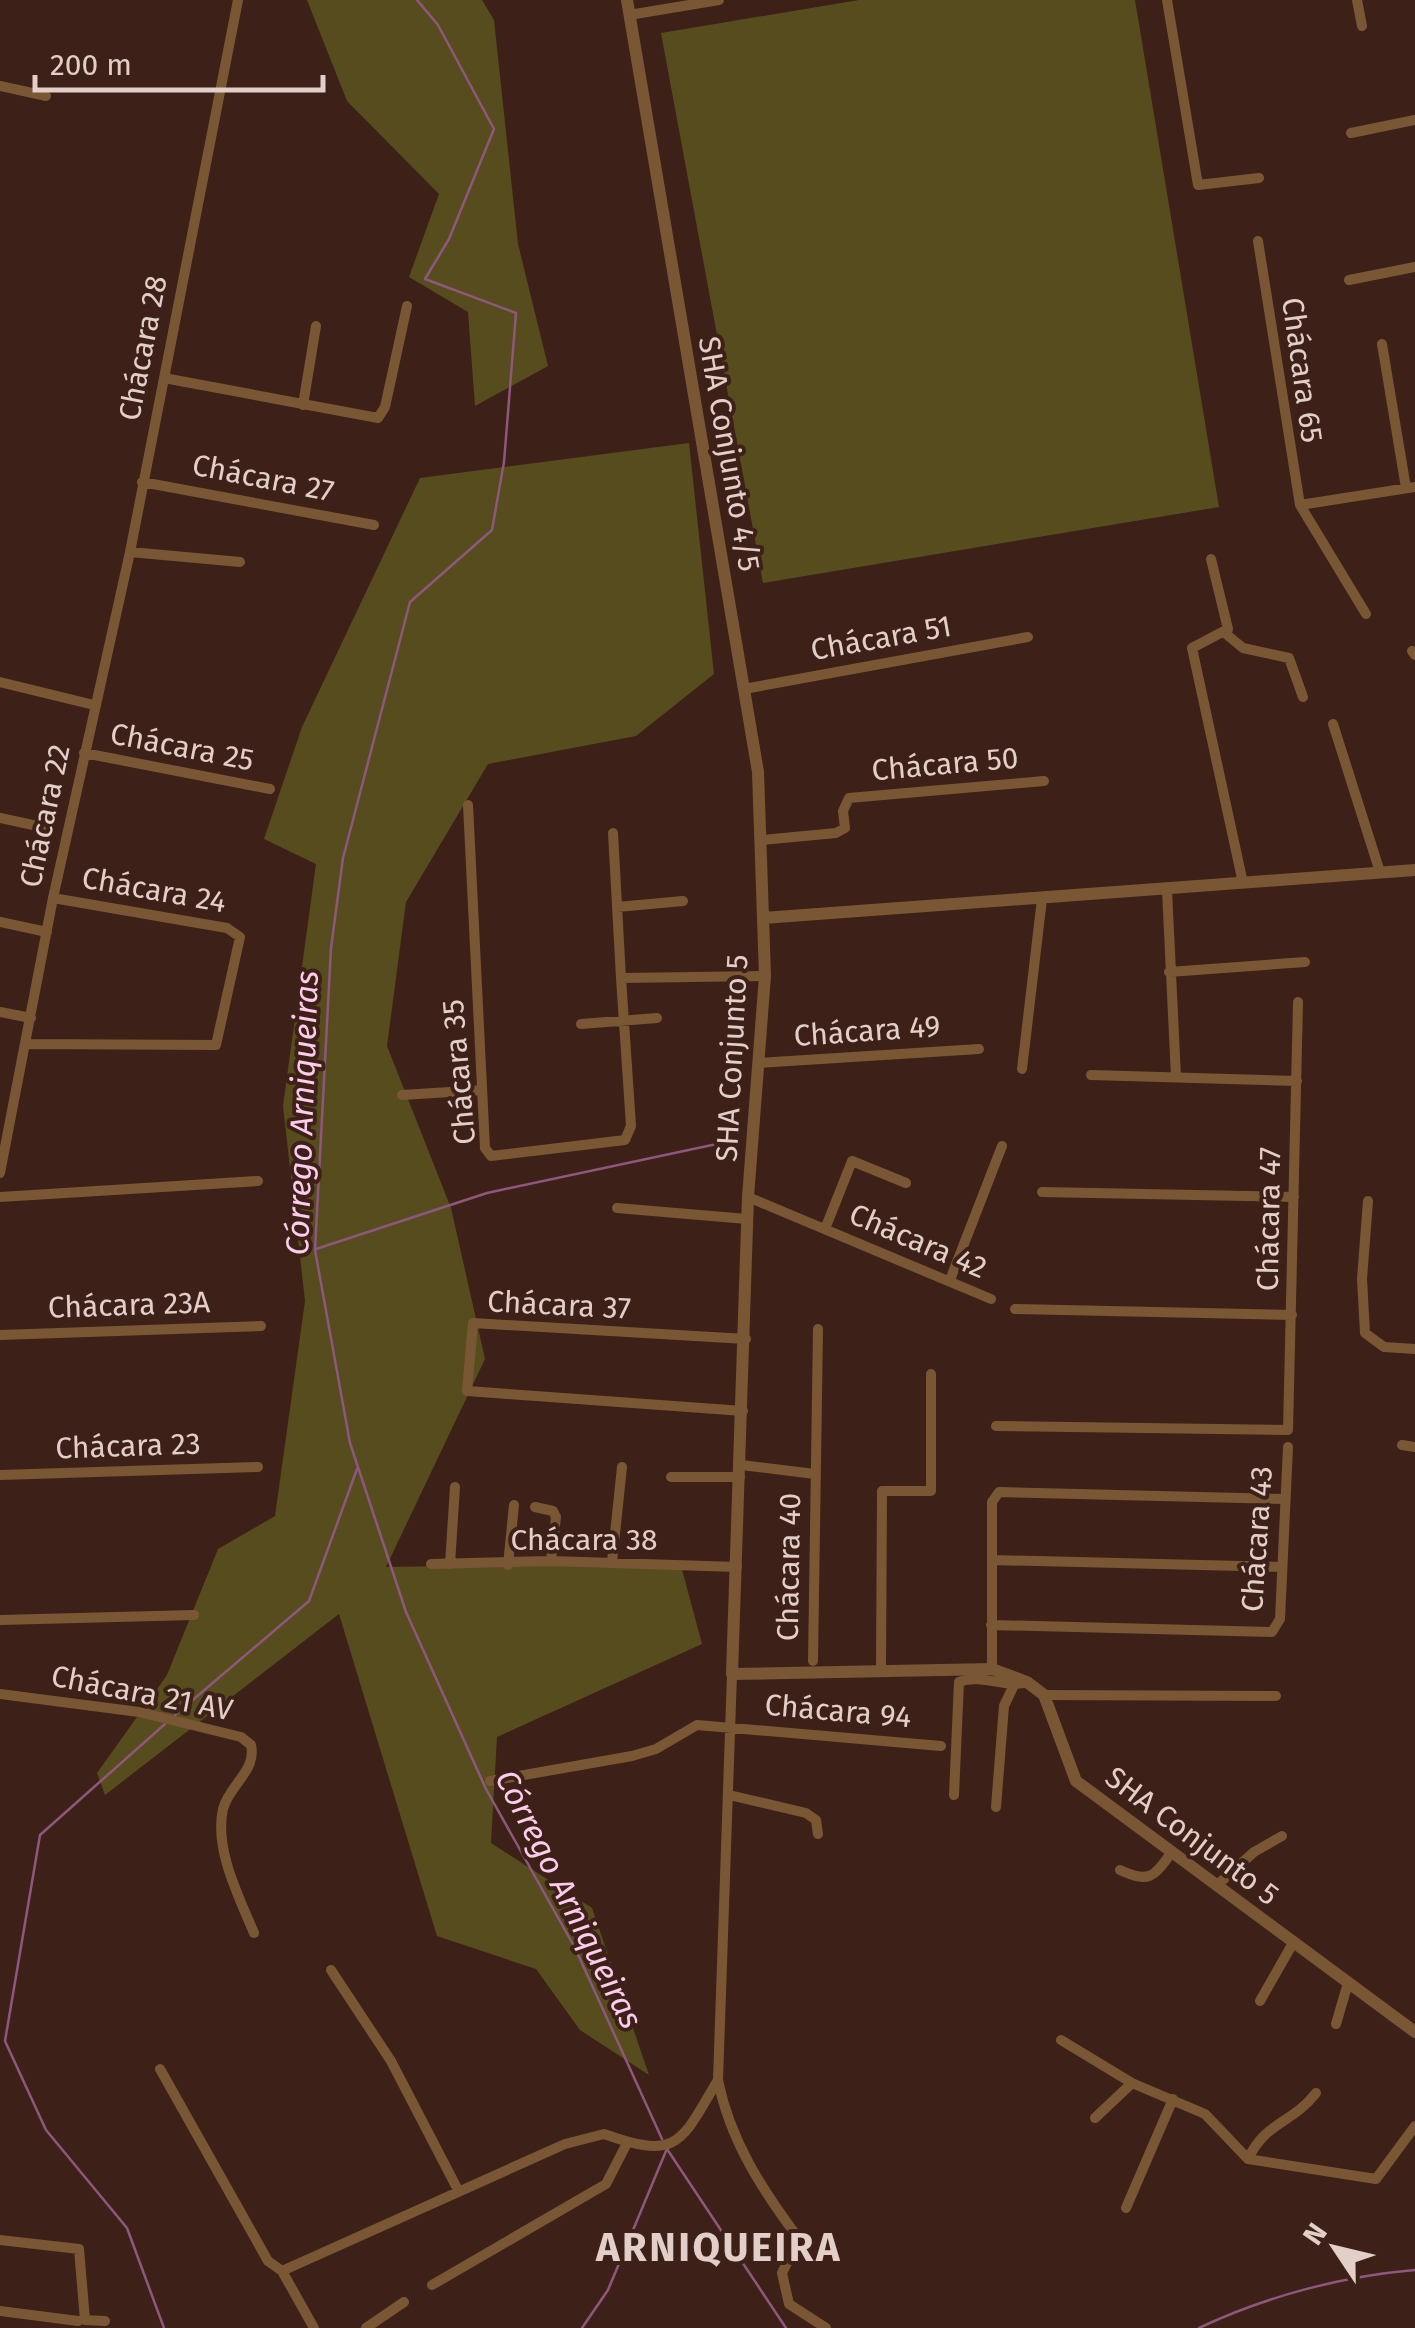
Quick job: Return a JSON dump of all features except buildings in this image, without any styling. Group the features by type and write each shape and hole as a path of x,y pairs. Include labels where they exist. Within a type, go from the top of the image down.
{"street":[{"name":"Chácara 28","path":"94,705 130,552 238,0"},
{"path":"628,7 719,0"},
{"path":"1167,0 1198,185 1259,178"},
{"path":"1357,0 1362,26"},
{"name":"SHA Conjunto 4/5","path":"628,7 758,772 763,918"},
{"path":"0,86 46,96"},
{"path":"1351,133 1415,120"},
{"name":"Chácara 65","path":"1258,240 1286,442 1300,506 1366,614"},
{"path":"1350,280 1415,267"},
{"path":"164,378 380,416 407,306"},
{"path":"303,405 316,326"},
{"path":"1300,506 1411,488 1382,344"},
{"name":"Chácara 27","path":"142,482 374,525"},
{"path":"130,552 240,562"},
{"path":"1211,559 1228,622 1226,634"},
{"path":"1226,634 1243,648 1288,658 1304,697"},
{"path":"1226,634 1192,648 1243,883"},
{"name":"Chácara 51","path":"744,688 1028,636"},
{"path":"0,682 94,705"},
{"name":"Chácara 22","path":"0,1168 94,705"},
{"path":"1333,724 1380,872"},
{"name":"Chácara 25","path":"84,754 270,789"},
{"name":"Chácara 50","path":"761,840 842,831 849,798 1044,781"},
{"name":"Chácara 35","path":"468,805 485,1148 491,1156 624,1140 631,1126 613,832"},
{"path":"0,818 47,828"},
{"name":"SHA Conjunto 5","path":"718,2080 748,1197 765,976 763,918 1415,870"},
{"path":"1167,890 1176,1077"},
{"name":"Chácara 24","path":"26,1044 216,1045 240,937 233,930 54,898"},
{"path":"1022,1069 1042,899"},
{"path":"617,907 683,901"},
{"path":"0,922 47,932"},
{"path":"1168,972 1306,962"},
{"path":"621,978 765,976"},
{"name":"Chácara 47","path":"996,1426 1282,1434 1290,1426 1298,1002"},
{"path":"0,1012 31,1018"},
{"path":"581,1024 656,1018"},
{"name":"Chácara 49","path":"759,1064 978,1049"},
{"path":"1091,1075 1297,1081"},
{"path":"402,1095 482,1090"},
{"path":"950,1280 1002,1146"},
{"name":"Chácara 42","path":"825,1229 852,1162 906,1183"},
{"path":"0,1197 258,1180"},
{"path":"1042,1192 1294,1197"},
{"name":"Chácara 42","path":"748,1197 992,1299"},
{"path":"1368,1201 1362,1279 1365,1332 1384,1347 1415,1349"},
{"path":"617,1208 748,1219"},
{"path":"1015,1309 1292,1314"},
{"name":"Chácara 37","path":"742,1412 466,1391 473,1323 746,1339"},
{"name":"Chácara 23A","path":"0,1335 260,1326"},
{"name":"Chácara 40","path":"812,1661 818,1328"},
{"path":"881,1670 882,1491 931,1491 931,1374"},
{"path":"1402,1445 1415,1447"},
{"name":"Chácara 43","path":"991,1624 1272,1632 1280,1619 1288,1447"},
{"name":"Chácara 23","path":"0,1474 258,1467"},
{"path":"612,1562 622,1467"},
{"name":"Chácara 40","path":"671,1477 740,1472 816,1474"},
{"path":"450,1564 455,1487"},
{"path":"992,1668 992,1502 999,1492 1284,1499"},
{"path":"508,1565 514,1505"},
{"path":"534,1507 553,1511 556,1517 551,1561"},
{"path":"992,1560 1281,1567"},
{"name":"Chácara 38","path":"431,1564 551,1561 737,1566"},
{"path":"0,1620 194,1615"},
{"path":"732,1674 992,1668 1044,1694 1276,1696"},
{"path":"954,1795 959,1682 978,1678 1021,1683"},
{"path":"996,1807 1004,1706 1021,1683"},
{"name":"Chácara 21 AV","path":"0,1694 140,1712 241,1737 251,1745 252,1762 228,1797 222,1833 234,1885 254,1933"},
{"name":"SHA Conjunto 5","path":"1044,1694 1076,1780 1415,2032"},
{"name":"Chácara 94","path":"490,1782 632,1756 656,1748 696,1725 941,1746"},
{"path":"729,1795 806,1812 816,1820 818,1834"},
{"path":"1216,1886 1282,1836"},
{"path":"1120,1870 1151,1879 1171,1853"},
{"path":"1260,2001 1294,1943"},
{"path":"331,1970 391,2060 458,2190"},
{"path":"1336,2024 1348,1984"},
{"path":"1060,2040 1132,2083 1204,2114 1248,2160 1376,2179 1415,2126"},
{"path":"160,2068 268,2261 282,2271 314,2328"},
{"path":"282,2271 565,2144 604,2134 626,2145 669,2146 681,2138 718,2080"},
{"path":"718,2080 727,2114 752,2171 799,2240 782,2274 789,2304 826,2328"},
{"path":"1095,2118 1132,2083"},
{"path":"1248,2160 1262,2134 1295,2116 1316,2093"},
{"path":"1126,2208 1173,2099"},
{"path":"432,2284 606,2184 626,2145"},
{"path":"0,2240 79,2249 85,2320 105,2321"},
{"path":"366,2328 404,2302"},
{"path":"0,2311 78,2321"}],"shaded area":[{"path":"307,0 482,0 494,20 518,244 548,366 475,406 468,312 409,277 439,194 347,101"},
{"path":"859,0 1135,0 1219,507 763,583 661,33"},
{"path":"689,443 714,674 636,736 488,764 406,902 387,1046 451,1208 485,1359 386,1567 680,1562 702,1644 497,1737 491,1843 592,1908 649,2075 580,2030 536,1969 437,1936 339,1614 105,1795 97,1773 167,1675 218,1549 275,1516 305,1301 283,1106 316,864 264,839 302,727 420,478"}],"waterway":[{"name":"Córrego Arniqueiras","path":"417,0 438,25 494,129 449,239 425,279 516,313 504,462 492,530 410,602 343,858 331,948 315,1250 350,1443 406,1612 486,1789 575,1948 662,2139"},
{"path":"316,1249 487,1193 726,1142"},
{"path":"175,1715 309,1601 357,1469"},
{"path":"164,2328 127,2228 46,2130 5,2041 40,1835 165,1724"},
{"name":"Córrego Arniqueiras","path":"665,2146 786,2328"},
{"path":"582,2328 608,2290 666,2151"},
{"path":"1199,2328 1304,2290 1415,2270"}],"district":[{"name":"ARNIQUEIRA","path":"719,2247"}]}
